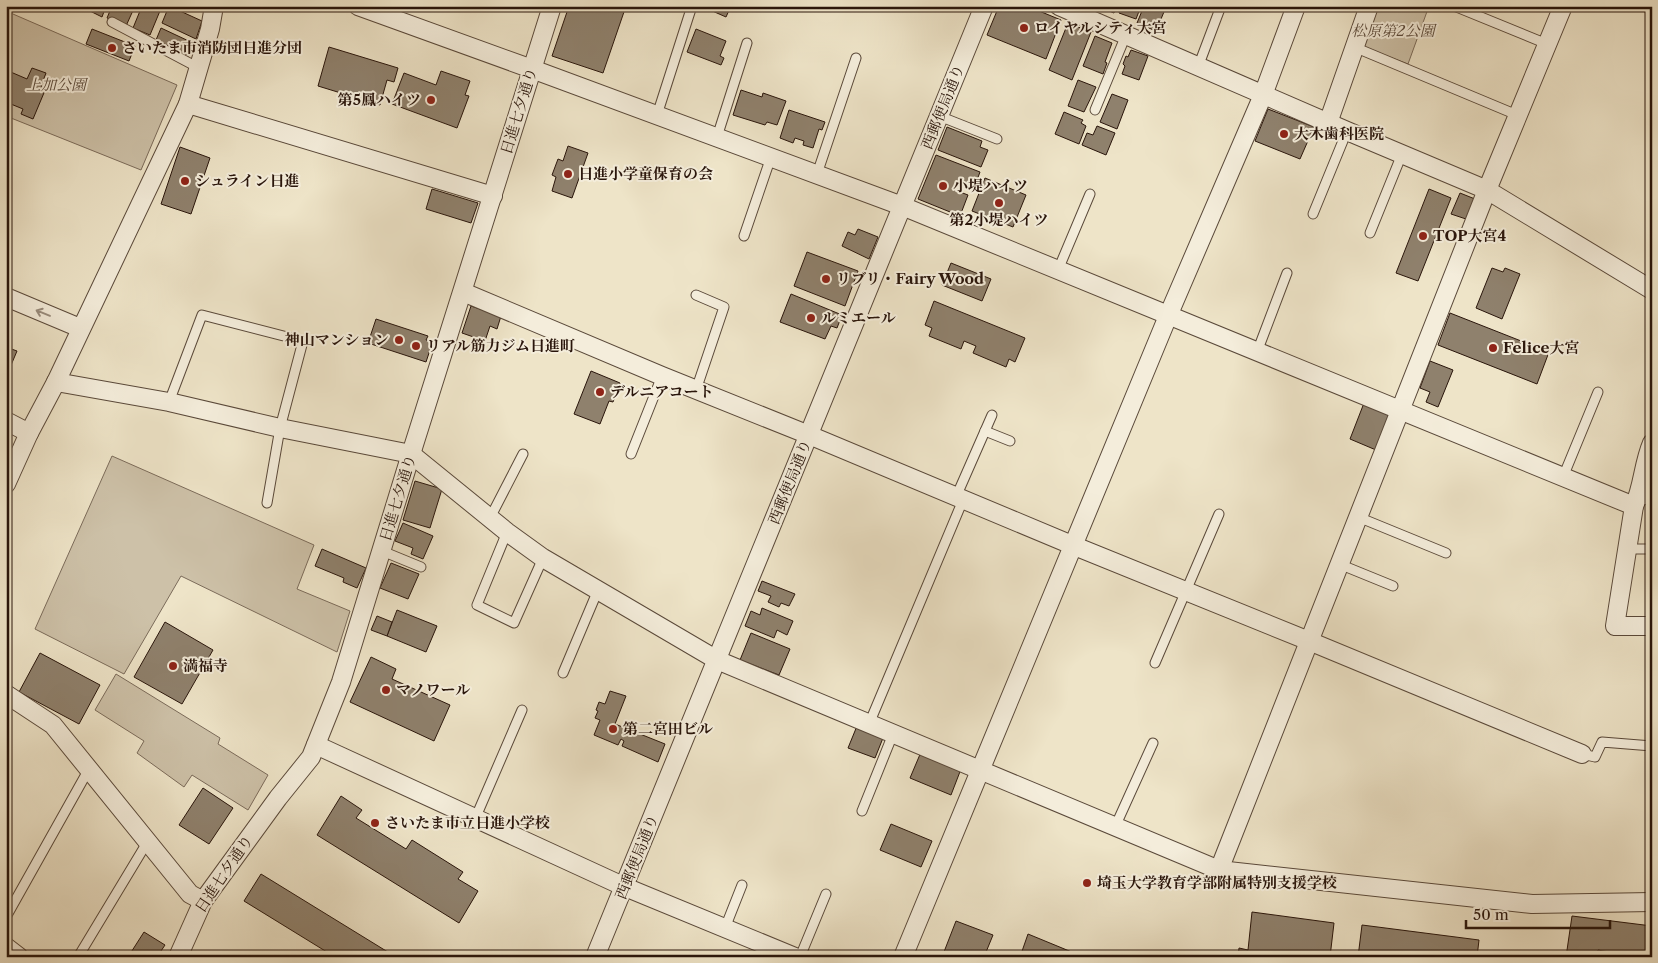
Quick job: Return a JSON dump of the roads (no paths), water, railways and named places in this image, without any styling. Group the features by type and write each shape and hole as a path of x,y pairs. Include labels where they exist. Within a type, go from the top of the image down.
{"street":[{"path":"6,484 188,104 214,6"},
{"path":"358,6 902,206 1563,477 1641,502"},
{"name":"日進七夕通り","path":"178,957 203,901 278,798 311,757 341,682 410,454 463,292 552,6"},
{"name":"西郵便局通り","path":"596,957 984,6"},
{"path":"1059,6 1263,96 1487,190 1652,290"},
{"path":"903,957 1072,545 1263,96 1296,6"},
{"path":"1328,123 1369,6"},
{"path":"1219,870 1487,190 1563,6"},
{"path":"188,104 493,196"},
{"path":"463,292 662,376 1582,754"},
{"path":"6,297 80,328"},
{"path":"56,382 168,402 280,428 410,454 507,532 543,558 717,660 1219,870 1532,904 1652,902"},
{"path":"6,421 29,433"},
{"path":"1652,443 1646,457 1641,502 1626,549 1615,626 1652,626"},
{"path":"6,694 53,725 190,894 203,901"},
{"path":"316,745 625,887 795,957"},
{"path":"6,948 19,957"}],"lane":[{"path":"1198,68 1220,6"},
{"path":"1454,6 1547,44"},
{"path":"657,115 691,9"},
{"path":"112,22 198,68"},
{"path":"1095,110 1126,35"},
{"path":"716,137 748,43"},
{"path":"1354,47 1518,115"},
{"path":"817,174 856,58"},
{"path":"939,116 997,139"},
{"path":"1312,214 1347,131"},
{"path":"1370,233 1402,154"},
{"path":"744,236 771,157"},
{"path":"1058,270 1090,194"},
{"path":"1257,352 1287,274"},
{"path":"696,296 724,307 696,390"},
{"path":"168,402 202,316 302,341 280,428 267,503"},
{"path":"631,454 662,376"},
{"path":"1563,477 1598,392"},
{"path":"869,724 992,415"},
{"path":"985,430 1010,441"},
{"path":"490,518 523,454"},
{"path":"1155,663 1220,514"},
{"path":"1358,517 1446,553"},
{"path":"507,532 478,605 514,623 543,558"},
{"path":"1626,549 1652,549"},
{"path":"382,551 421,567"},
{"path":"1339,564 1393,586"},
{"path":"563,673 598,590"},
{"path":"475,819 522,710"},
{"path":"862,811 893,734"},
{"path":"1582,754 1595,757 1602,742 1652,746"},
{"path":"1115,827 1153,743"},
{"path":"6,918 89,769"},
{"path":"78,957 148,841"},
{"path":"725,928 742,885"},
{"path":"800,957 826,894"}],"place":[{"name":"ロイヤルシティ大宮","path":"1024,28"},
{"name":"さいたま市消防団日進分団","path":"112,48"},
{"name":"第5鳳ハイツ","path":"431,100"},
{"name":"大木歯科医院","path":"1284,134"},
{"name":"日進小学童保育の会","path":"568,174"},
{"name":"シュライン日進","path":"185,181"},
{"name":"小堤ハイツ","path":"943,186"},
{"name":"第2小堤ハイツ","path":"999,203"},
{"name":"TOP大宮4","path":"1423,236"},
{"name":"リブリ・Fairy Wood","path":"826,279"},
{"name":"ルミエール","path":"811,318"},
{"name":"神山マンション","path":"399,340"},
{"name":"リアル筋力ジム日進町","path":"416,346"},
{"name":"Felice大宮","path":"1493,348"},
{"name":"デルニアコート","path":"600,392"},
{"name":"満福寺","path":"173,666"},
{"name":"マノワール","path":"386,690"},
{"name":"第二宮田ビル","path":"613,729"},
{"name":"さいたま市立日進小学校","path":"375,823"},
{"name":"埼玉大学教育学部附属特別支援学校","path":"1087,883"}],"park label":[{"name":"松原第2公園","path":"1393,31"},
{"name":"上加公園","path":"56,85"}]}
